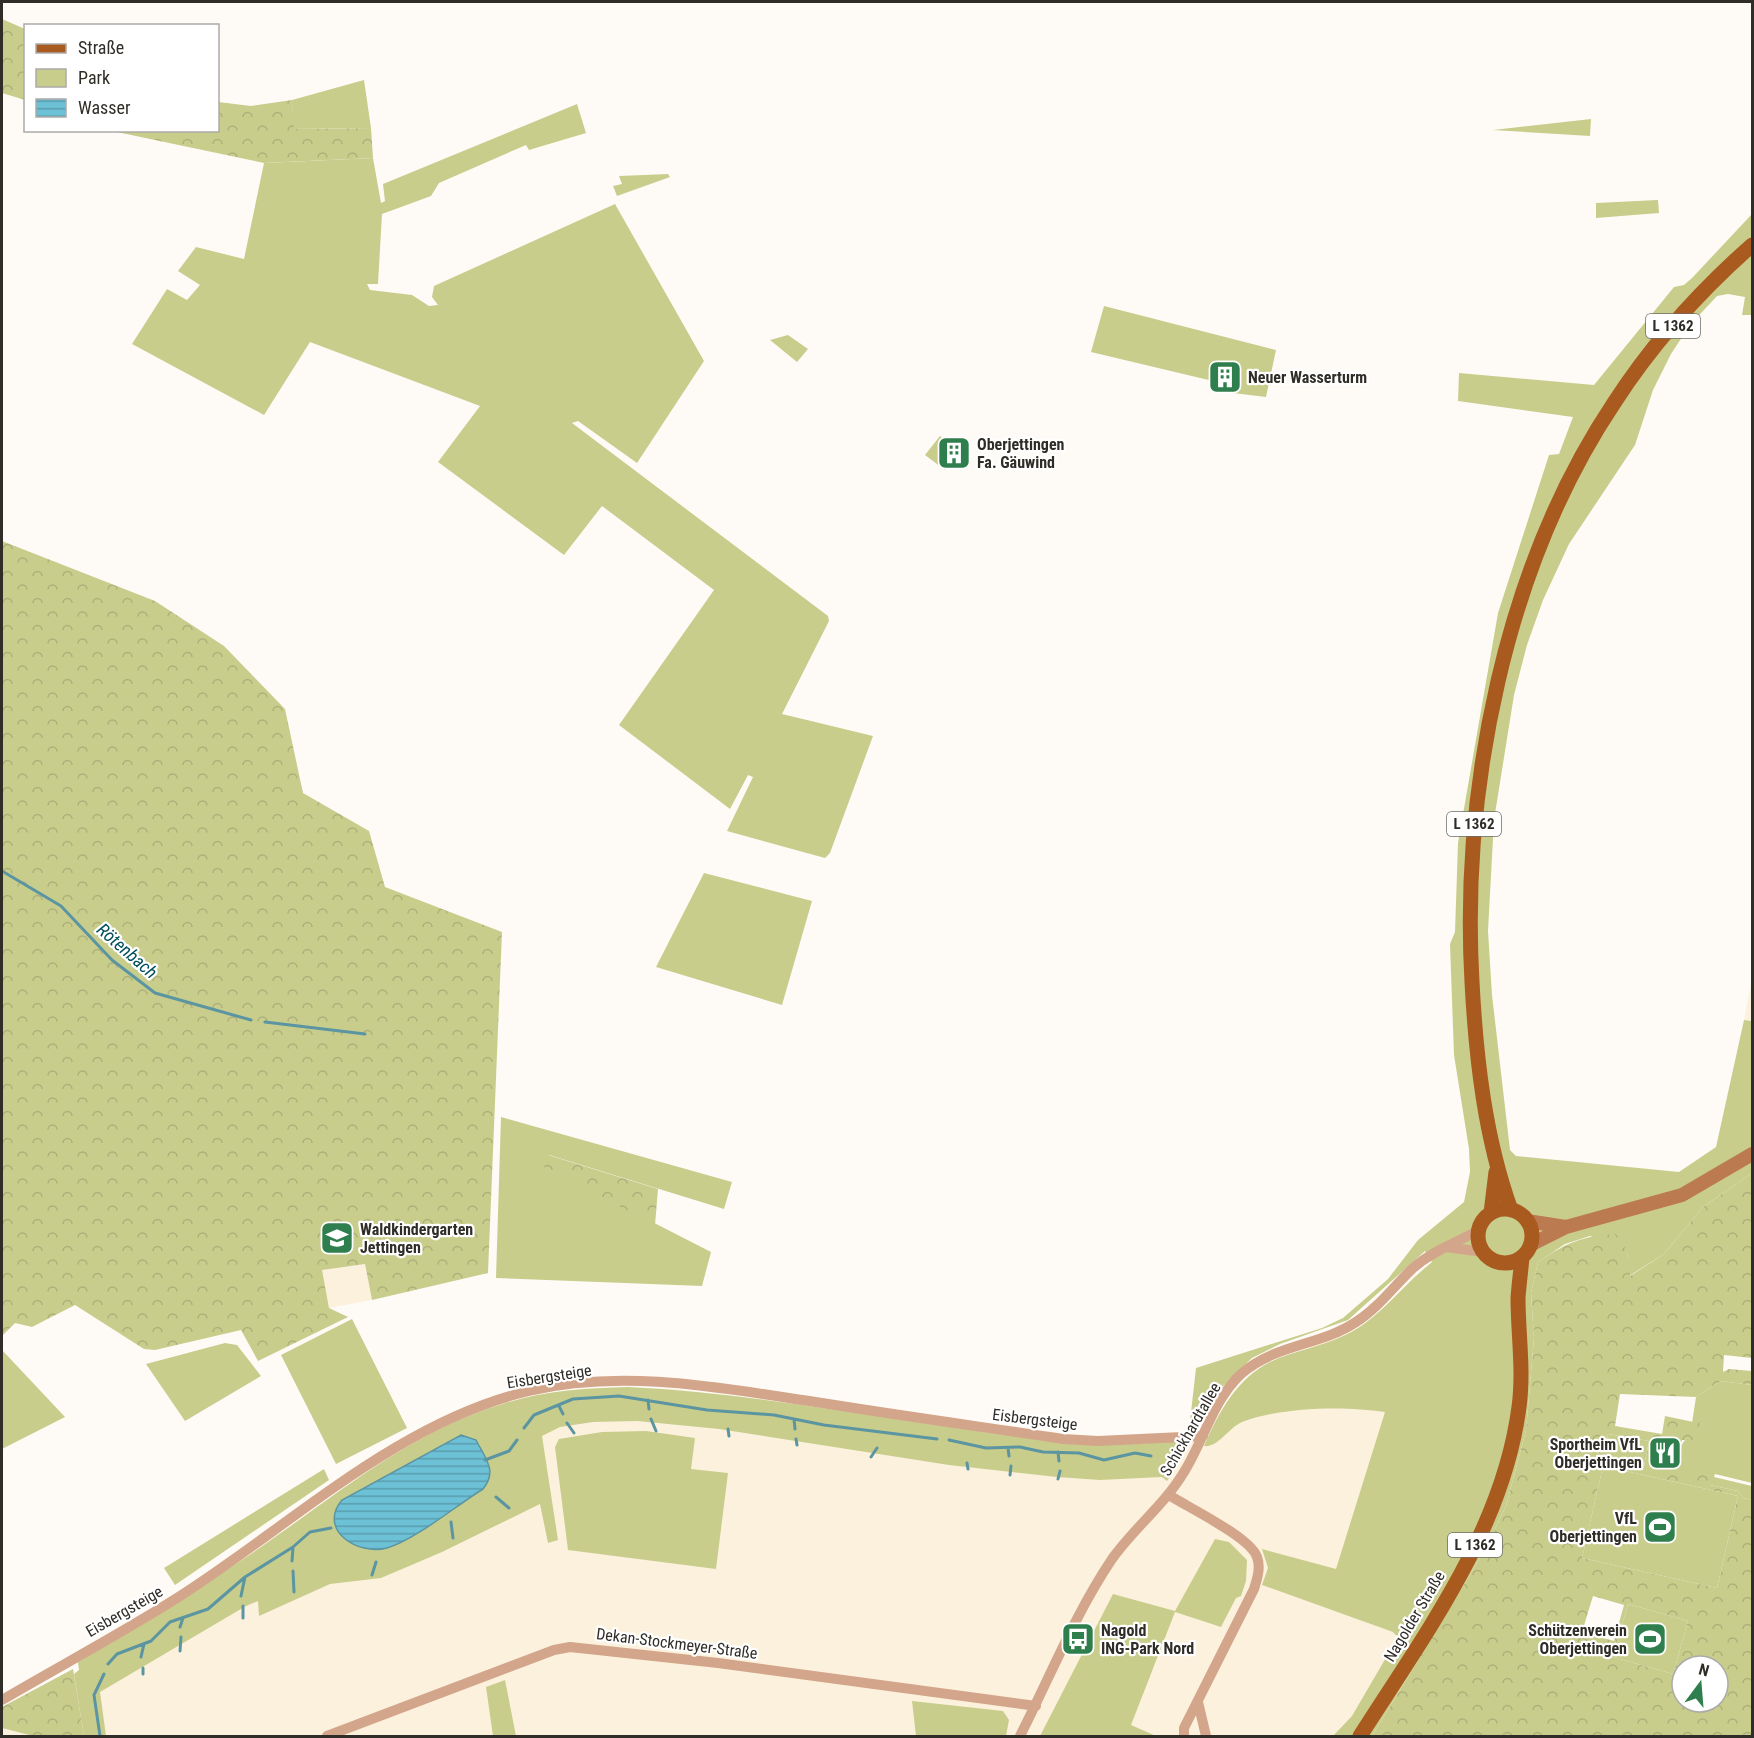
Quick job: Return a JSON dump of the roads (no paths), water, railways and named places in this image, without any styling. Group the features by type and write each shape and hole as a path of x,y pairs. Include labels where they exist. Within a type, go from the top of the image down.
{"main road":[{"name":"L 1362","path":"1512,1210 1497,1169 1483,1095 1473,1018 1469,933 1477,793 1506,648 1531,573 1564,491 1605,417 1647,356 1691,304 1752,245"},
{"name":"L 1362","path":"1491,1213 1497,1169"},
{"path":"1512,1210 1527,1221 1531,1228 1526,1251 1515,1261 1500,1262 1484,1252 1480,1245 1479,1230 1491,1213 1512,1210"},
{"name":"Nagolder Straße","path":"1360,1737 1428,1629 1483,1532 1515,1430 1522,1358 1518,1298 1526,1251"},
{"name":"Nagolder Straße","path":"1500,1262 1518,1298"}],"street":[{"path":"1526,1251 1566,1227 1682,1195 1752,1154"},
{"path":"1527,1221 1566,1227"},
{"name":"Schickhardtallee","path":"1020,1737 1100,1578 1133,1532 1169,1495 1227,1390 1257,1362 1281,1350 1330,1335 1356,1322 1414,1268 1446,1247 1479,1230"},
{"path":"1446,1247 1484,1252"},
{"name":"Eisbergsteige","path":"2,1700 176,1598 339,1486 417,1436 465,1412 531,1390 591,1383 678,1383 1063,1439 1098,1441 1203,1436"},
{"path":"1169,1495 1238,1535 1250,1545 1257,1556 1259,1565 1254,1589 1184,1728 1184,1737"},
{"name":"Dekan-Stockmeyer-Straße","path":"327,1737 554,1650 570,1647 788,1671 1035,1706"},
{"path":"1198,1702 1206,1737"}],"water":[{"path":"461,1435 476,1440 486,1459 490,1476 483,1489 410,1538 387,1548 364,1548 344,1538 334,1521 342,1500"}],"waterway":[{"name":"Rötenbach","path":"2,871 61,906 112,960 155,993 251,1020"},
{"name":"Rötenbach","path":"265,1022 365,1034"},
{"path":"524,1428 534,1415 573,1399 619,1396 707,1410 774,1415 824,1425 937,1439"},
{"path":"648,1400 649,1409"},
{"path":"559,1406 563,1414"},
{"path":"651,1419 656,1431"},
{"path":"794,1419 795,1429"},
{"path":"567,1423 574,1433"},
{"path":"728,1429 729,1436"},
{"path":"796,1439 797,1445"},
{"path":"485,1460 509,1451 517,1440"},
{"path":"949,1440 986,1448 1020,1447 1043,1452 1079,1453 1104,1460 1135,1453 1151,1456"},
{"path":"871,1457 877,1448"},
{"path":"1008,1448 1009,1456"},
{"path":"1058,1452 1059,1461"},
{"path":"967,1463 968,1469"},
{"path":"1010,1475 1011,1466"},
{"path":"1058,1479 1060,1471"},
{"path":"496,1497 509,1508"},
{"path":"451,1522 453,1538"},
{"path":"108,1664 117,1654 151,1641 170,1622 208,1609 245,1577 293,1547 310,1532 331,1528"},
{"path":"292,1561 293,1548"},
{"path":"372,1575 376,1562"},
{"path":"293,1571 294,1592"},
{"path":"241,1596 245,1577"},
{"path":"243,1606 243,1618"},
{"path":"180,1627 183,1618"},
{"path":"180,1651 181,1637"},
{"path":"141,1657 144,1644"},
{"path":"143,1668 143,1674"},
{"path":"100,1736 94,1695 104,1674"}],"place":[{"name":"Neuer Wasserturm","path":"1225,377"},
{"name":"Oberjettingen Fa. Gäuwind","path":"954,453"},
{"name":"Waldkindergarten Jettingen","path":"337,1238"},
{"name":"Sportheim VfL Oberjettingen","path":"1665,1453"},
{"name":"VfL Oberjettingen","path":"1660,1527"},
{"name":"Nagold ING-Park Nord","path":"1078,1639"},
{"name":"Schützenverein Oberjettingen","path":"1650,1639"}]}
